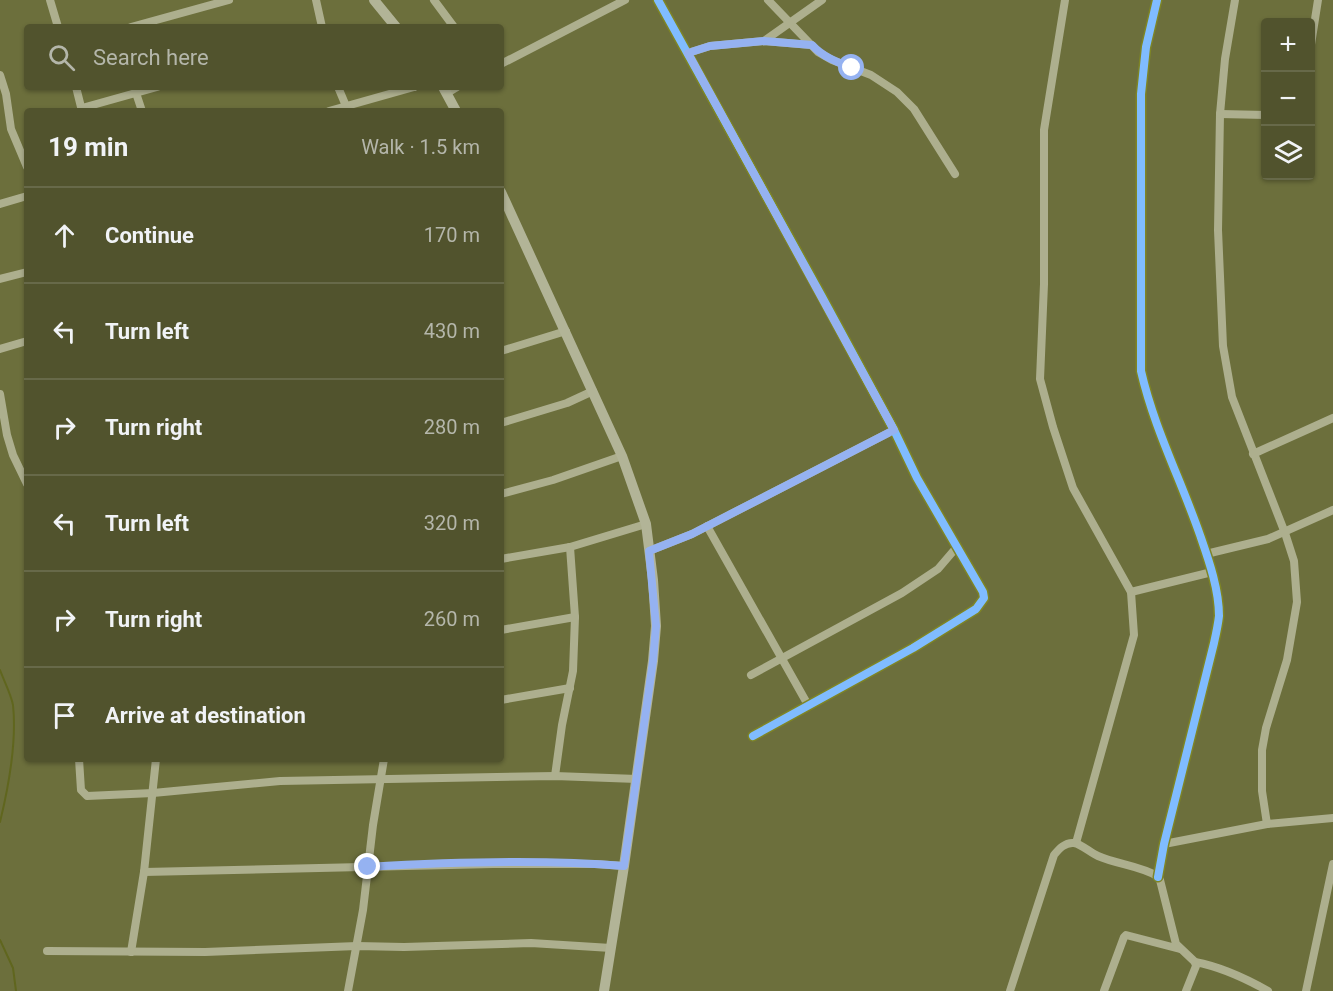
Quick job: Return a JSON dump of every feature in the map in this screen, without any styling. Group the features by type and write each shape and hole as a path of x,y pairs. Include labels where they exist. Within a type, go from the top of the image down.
{"street":[{"path":"50,0 57,24"},
{"path":"142,24 229,0"},
{"path":"316,0 321,24"},
{"path":"374,0 394,24"},
{"path":"434,0 452,24"},
{"path":"504,62 624,0"},
{"path":"658,0 894,430 917,478 983,592 984,598 982,604 976,609 913,648 753,736"},
{"path":"768,0 818,52 871,75 897,92 914,109 955,174"},
{"path":"764,41 822,0"},
{"path":"1065,0 1043,140 1044,284 1040,380 1073,488 1131,592 1134,635 1076,843"},
{"path":"1157,0 1146,47 1141,94 1140,371 1148,403 1187,499 1212,572 1218,599 1219,618 1164,844 1158,878 1174,939 1181,949 1196,962 1217,966 1268,991"},
{"path":"1235,0 1225,59 1220,114 1218,230 1223,346 1232,397 1294,561 1297,602 1287,660 1266,728 1262,750 1262,791 1267,824"},
{"path":"1315,22 1318,0"},
{"path":"688,53 710,46 764,41 812,45"},
{"path":"0,75 6,94 11,129 24,160"},
{"path":"77,90 81,108"},
{"path":"88,108 146,90"},
{"path":"339,90 346,106"},
{"path":"339,108 403,90"},
{"path":"449,90 455,108"},
{"path":"136,93 141,108"},
{"path":"1220,114 1261,114"},
{"path":"0,204 24,197"},
{"path":"504,205 566,331 622,456 646,524 656,626 653,661 604,991"},
{"path":"0,279 24,273"},
{"path":"504,350 566,331"},
{"path":"0,349 24,342"},
{"path":"504,422 567,403 593,391"},
{"path":"0,394 7,435 24,477"},
{"path":"1253,454 1333,418"},
{"path":"649,551 707,526 894,430"},
{"path":"504,493 553,480 622,456"},
{"path":"1206,554 1268,539 1333,510"},
{"path":"504,558 570,547 646,524"},
{"path":"707,526 808,705"},
{"path":"555,776 562,725 573,672 575,618 570,547"},
{"path":"751,675 923,580 945,563 956,548"},
{"path":"1131,592 1212,572"},
{"path":"504,630 575,618"},
{"path":"504,699 570,688"},
{"path":"79,762 81,790 87,796 153,793 258,782 555,776 637,778"},
{"path":"131,952 144,872 156,762"},
{"path":"348,991 357,946 384,762"},
{"path":"1164,844 1267,824 1333,818"},
{"path":"1010,991 1054,855 1060,847 1076,843 1108,860 1144,870 1158,878"},
{"path":"144,872 493,864 624,866"},
{"path":"1306,991 1333,864"},
{"path":"1104,991 1126,935 1181,949"},
{"path":"47,951 241,951 531,943 611,948"},
{"path":"1186,991 1196,962"}],"waterway":[{"path":"0,670 12,701 14,719 11,764 0,822"},
{"path":"0,940 13,968 16,991"}],"cycle path":[{"path":"658,0 821,295 894,430 917,478 983,592 984,598 976,609 913,648 753,736"},
{"path":"1157,0 1146,47 1141,94 1141,371 1153,413 1207,555 1219,606 1214,643 1164,844 1158,877"}],"route":[{"path":"368,867 493,864 624,866 656,626 649,551 692,534 894,430 688,53 710,46 764,41 812,45 818,52 852,68"}]}
